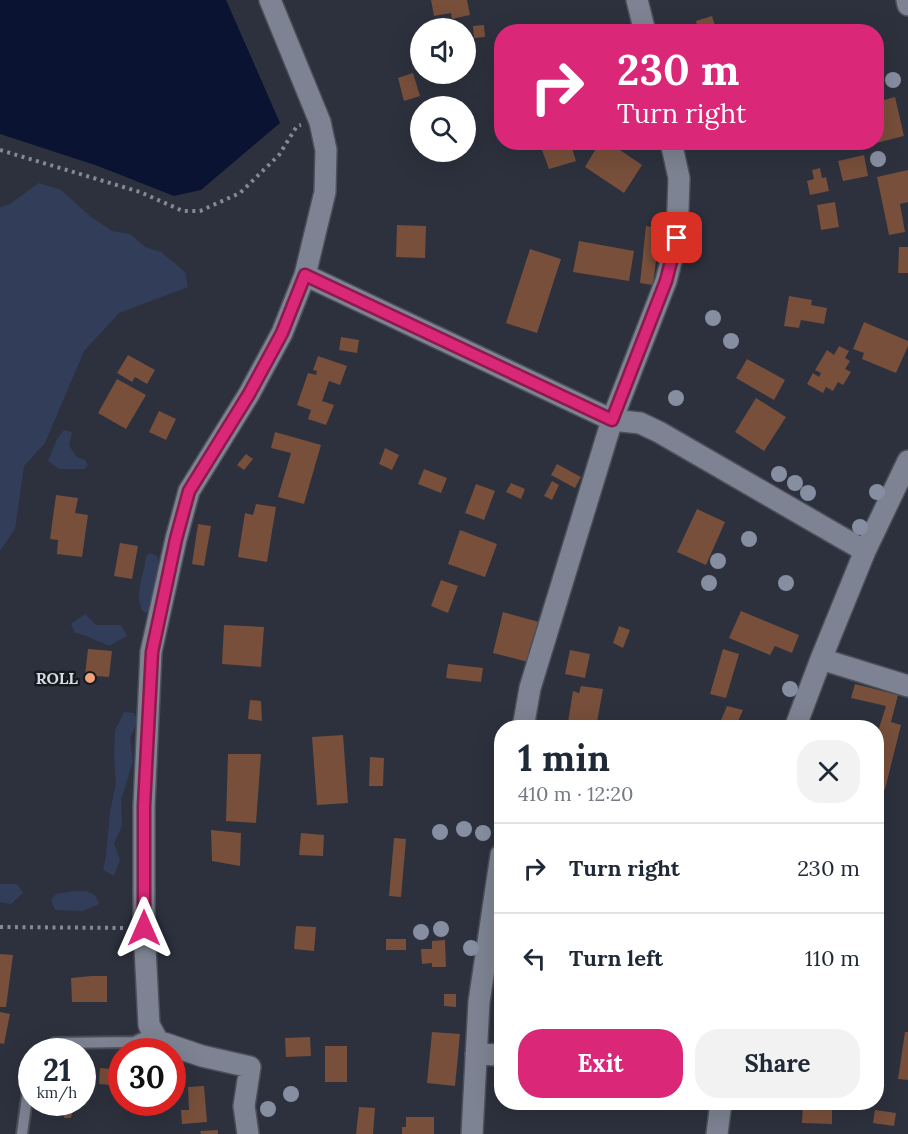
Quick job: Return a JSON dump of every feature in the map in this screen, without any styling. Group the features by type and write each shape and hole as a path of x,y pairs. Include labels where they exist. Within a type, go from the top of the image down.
{"street":[{"path":"248,1134 244,1106 250,1067 202,1056 158,1041 149,1026 144,928 144,806 152,652 176,539 189,491 249,394 282,333 305,275 326,192 326,150 320,122 270,0"},
{"path":"637,0 643,24"},
{"path":"907,0 908,5"},
{"path":"524,720 530,688 612,420 666,281 677,238 679,178 673,150"},
{"path":"305,275 612,420 640,423 659,432 866,550"},
{"path":"798,720 866,550 908,461"},
{"path":"821,659 908,686"},
{"path":"472,1134 479,1002 494,902"},
{"path":"476,1054 494,1055"},
{"path":"717,1134 720,1110"}],"lane":[{"path":"96,1042 134,1042 153,1033"},
{"path":"22,1134 24,1116"}],"path":[{"path":"0,150 140,192 183,211 200,211 240,193 279,155 297,126 320,122"},
{"path":"0,927 144,928"}],"shaded area":[{"path":"0,0 226,0 280,123 201,190 174,196 98,166 0,134"},
{"path":"39,183 61,190 91,217 112,231 130,234 145,247 161,252 185,272 188,287 119,313 84,351 45,443 24,466 15,529 0,551 0,207 10,204"},
{"path":"64,430 72,432 69,446 77,457 85,460 88,465 84,469 59,469 48,461 57,439"},
{"path":"150,553 157,556 160,571 149,611 144,613 139,592 146,556"},
{"path":"85,614 96,625 121,625 127,636 109,646 75,633 71,624"},
{"path":"124,712 134,713 138,720 130,738 133,761 121,800 122,826 114,843 120,860 114,876 103,870 116,783 115,730"},
{"path":"0,884 17,884 23,893 11,904 0,902"},
{"path":"86,891 95,895 99,904 83,911 55,910 51,900 56,894"}],"building":[{"path":"431,0 467,0 470,15 456,18 452,18 451,13 434,16"},
{"path":"712,16 714,24 697,24 696,21"},
{"path":"484,25 485,37 476,38 476,26"},
{"path":"410,74 410,84 416,84 420,96 410,96 410,99 404,101 398,78"},
{"path":"895,97 904,136 884,141 884,100"},
{"path":"542,150 573,150 576,161 549,169"},
{"path":"595,150 620,150 642,165 624,193 585,167"},
{"path":"864,155 868,176 843,181 838,161"},
{"path":"820,168 822,178 826,177 829,191 810,195 807,181 814,179 812,170"},
{"path":"908,170 908,202 900,204 905,232 889,235 877,177"},
{"path":"835,202 839,227 821,230 817,205"},
{"path":"397,225 426,226 425,258 396,257"},
{"path":"646,226 660,228 653,285 640,283"},
{"path":"579,241 634,251 629,281 573,272"},
{"path":"899,247 908,247 908,273 898,273"},
{"path":"530,249 561,259 537,333 506,323"},
{"path":"789,296 812,300 811,305 827,308 824,324 801,320 799,328 784,326"},
{"path":"864,322 908,341 896,373 862,359 864,353 853,349"},
{"path":"341,337 359,340 357,353 339,350"},
{"path":"839,346 849,351 845,358 850,361 845,369 851,372 843,385 838,382 833,391 826,387 823,393 807,384 813,373 819,377 821,373 815,370 827,350 834,355"},
{"path":"128,355 155,370 147,384 135,377 132,382 117,373"},
{"path":"318,356 347,366 340,385 329,381 322,401 334,405 326,425 308,419 311,410 297,405 308,373 316,375 317,371 313,370"},
{"path":"747,359 785,380 774,400 736,378"},
{"path":"117,379 146,395 126,429 98,413"},
{"path":"756,398 786,417 764,451 735,432"},
{"path":"159,411 176,419 166,440 149,432"},
{"path":"275,432 321,445 304,504 278,497 291,453 271,448"},
{"path":"385,448 399,455 392,470 379,464"},
{"path":"246,454 253,459 244,470 237,465"},
{"path":"557,464 581,477 575,488 551,475"},
{"path":"424,469 447,478 441,493 418,484"},
{"path":"552,481 559,485 552,500 544,496"},
{"path":"511,483 525,489 521,499 506,492"},
{"path":"476,484 495,491 484,520 465,513"},
{"path":"56,495 78,498 75,513 88,515 82,557 57,554 58,540 50,539"},
{"path":"256,504 276,507 267,562 238,557 245,513 253,515"},
{"path":"697,509 725,522 706,565 677,552"},
{"path":"198,524 211,526 204,566 192,564"},
{"path":"460,530 497,544 485,577 448,564"},
{"path":"120,543 138,546 132,579 114,576"},
{"path":"441,580 458,586 448,613 431,606"},
{"path":"741,611 799,635 792,653 775,646 770,655 729,638"},
{"path":"503,612 539,622 528,662 493,653"},
{"path":"224,625 264,627 261,667 222,664"},
{"path":"619,626 630,630 623,648 613,643"},
{"path":"88,649 112,651 109,677 85,675"},
{"path":"723,649 739,654 726,698 710,694"},
{"path":"570,650 590,654 585,678 565,674"},
{"path":"448,664 483,668 481,682 446,678"},
{"path":"855,684 898,695 891,722 901,725 884,790 884,720 882,720 886,706 851,698"},
{"path":"581,686 603,689 597,720 568,720 573,691 579,693"},
{"path":"250,700 261,701 262,721 248,719"},
{"path":"727,706 743,710 739,720 721,720"},
{"path":"343,735 348,803 317,805 312,737"},
{"path":"228,754 261,754 256,823 226,821"},
{"path":"370,757 384,758 383,786 369,786"},
{"path":"211,830 241,833 240,866 212,861"},
{"path":"301,833 324,835 323,856 299,855"},
{"path":"394,838 406,839 401,897 389,896"},
{"path":"296,926 316,927 314,951 294,949"},
{"path":"386,939 406,939 406,950 386,950"},
{"path":"445,940 446,967 432,967 432,963 422,964 421,949 432,949 432,941"},
{"path":"0,954 13,955 6,1007 0,1007"},
{"path":"107,976 107,1002 72,1002 71,978"},
{"path":"444,994 456,994 456,1007 444,1006"},
{"path":"0,1012 10,1014 4,1044 0,1043"},
{"path":"432,1032 460,1034 455,1086 427,1083"},
{"path":"905,1032 908,1032 908,1080 898,1079"},
{"path":"310,1037 311,1056 286,1057 285,1038"},
{"path":"325,1046 347,1046 347,1082 325,1082"},
{"path":"100,1068 108,1069 108,1085 99,1084"},
{"path":"204,1086 207,1122 182,1124 181,1116 186,1116 186,1110 189,1110 188,1087"},
{"path":"359,1107 375,1108 373,1134 356,1134"},
{"path":"803,1110 832,1110 832,1124 802,1123"},
{"path":"875,1110 896,1113 894,1126 873,1123"},
{"path":"406,1117 434,1117 434,1134 402,1134 402,1127 406,1127"},
{"path":"218,1130 218,1134 201,1134 200,1131"}],"place":[{"name":"ROLL","path":"90,678"}],"route":[{"path":"144,928 144,806 152,652 176,539 189,491 249,394 282,333 305,275 612,420 666,281 677,238"}]}
